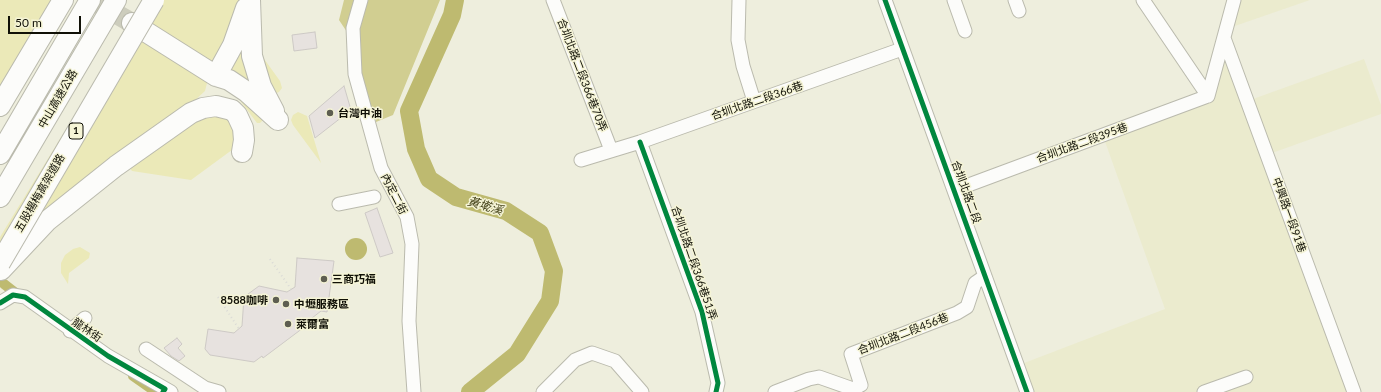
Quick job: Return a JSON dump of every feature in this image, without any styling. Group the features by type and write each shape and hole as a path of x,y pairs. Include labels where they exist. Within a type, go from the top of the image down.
{"highway":[{"path":"0,106 64,0"},
{"name":"中山高速公路","path":"0,154 90,0"},
{"name":"中山高速公路","path":"0,197 116,0"},
{"name":"五股楊梅高架道路","path":"0,263 154,0"},
{"path":"216,76 232,45 249,0"},
{"path":"132,23 216,76 229,80 247,92 278,120 261,86 252,56 249,0"},
{"path":"0,272 47,221 116,166 191,113 203,108 216,106 232,110 237,115 243,128 244,140 242,152 249,136 250,124 241,106 221,84 216,76"}],"street":[{"name":"內定二街","path":"361,0 353,28 355,74 381,168 407,217 412,244 409,321 414,392"},
{"name":"合圳北路二段366巷70弄","path":"553,0 611,150"},
{"path":"738,0 738,40 743,66 754,101"},
{"name":"合圳北路二段","path":"885,0 1027,392"},
{"path":"954,0 965,31"},
{"path":"1143,0 1208,96"},
{"path":"1208,96 1234,0"},
{"name":"中興路一段91巷","path":"1224,38 1354,392"},
{"name":"合圳北路二段366巷","path":"581,160 640,142 902,49"},
{"name":"合圳北路二段395巷","path":"955,190 1208,96"},
{"name":"合圳北路二段366巷51弄","path":"640,142 702,312 718,383 716,392"},
{"path":"339,204 374,197"},
{"name":"合圳北路二段456巷","path":"775,392 809,379 819,377 853,389 861,385 851,354 957,313 967,307 975,283 985,276"},
{"name":"龍林街","path":"0,302 19,296 108,356 167,391"},
{"path":"70,330 85,318"},
{"path":"146,349 205,388 218,392"},
{"path":"543,392 575,360 592,353 615,361 642,392"},
{"path":"1204,392 1246,377"}],"path":[{"path":"270,259 291,289"},
{"path":"218,297 239,329"}],"shaded area":[{"path":"0,0 58,0 0,99"},
{"path":"144,0 240,0 234,29 212,63 135,16"},
{"path":"344,0 440,0 393,115 376,122 347,32 339,20"},
{"path":"1238,0 1310,0 1232,27"},
{"path":"128,28 208,79 205,91 180,114 0,263 0,237"},
{"path":"240,39 253,91 230,69"},
{"path":"1226,51 1349,392 1029,392 1019,365 1165,309 1103,136 1210,99"},
{"path":"262,56 280,81 282,88 279,92 274,94"},
{"path":"1364,59 1381,105 1381,114 1272,153 1253,99"},
{"path":"232,90 264,119 260,123 257,123"},
{"path":"220,111 236,124 236,147 191,180 132,171 129,167 195,119"},
{"path":"298,112 307,116 321,163 293,125 291,120 293,115"},
{"path":"356,238 360,239 366,245 366,253 360,259 356,260 352,259 346,253 345,249 346,245 352,239"},
{"path":"80,247 90,253 89,258 69,273 68,284 61,273 61,263 65,255 73,249"}],"building":[{"path":"315,32 317,48 294,51 292,35"},
{"name":"台灣中油","path":"344,86 351,110 315,138 309,116"},
{"path":"377,208 393,253 380,257 365,213"},
{"name":"中壢服務區","path":"297,258 334,261 327,312 321,311 312,318 311,322 263,358 262,356 254,362 210,355 205,349 208,329 234,333 242,326 244,297 259,286 287,292 295,287"},
{"path":"177,338 182,344 178,348 185,356 179,361 171,356 164,348"}],"waterway":[{"name":"黃墘溪","path":"455,0 452,15 409,111 416,149 429,179 456,197 506,211 540,233 554,271 550,301 517,354 470,392"},
{"path":"4,284 22,298"},
{"path":"133,376 156,392"}],"tunnel":[{"path":"92,0 132,23"}],"cycle path":[{"path":"885,0 1027,392"},
{"path":"640,142 702,312 718,383 716,392"},
{"path":"0,303 13,295 25,297 108,356 165,389 163,392"}],"place":[{"name":"台灣中油","path":"330,113"},
{"name":"三商巧福","path":"324,279"},
{"name":"8588咖啡","path":"276,300"},
{"name":"中壢服務區","path":"286,304"},
{"name":"萊爾富","path":"288,324"}]}
